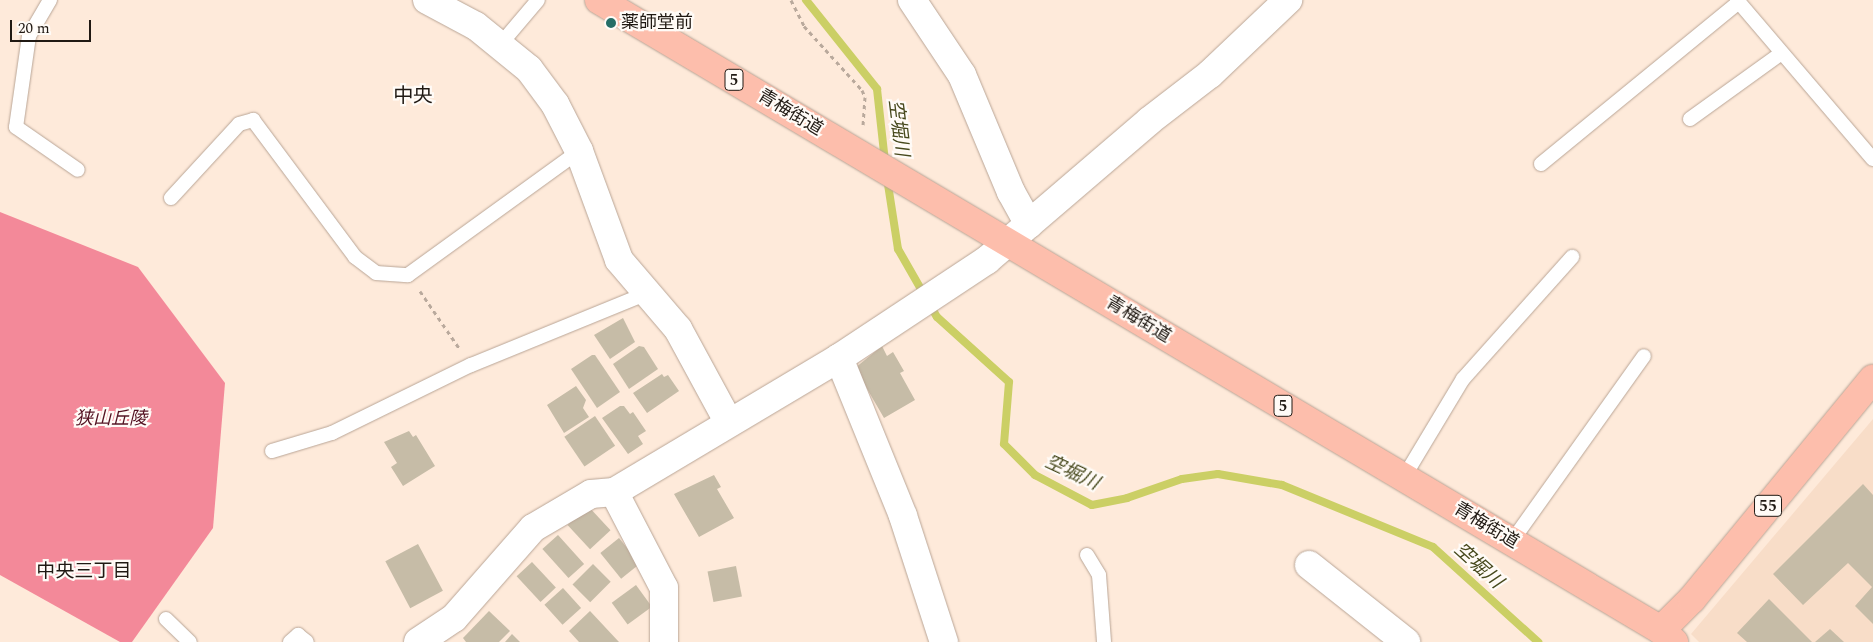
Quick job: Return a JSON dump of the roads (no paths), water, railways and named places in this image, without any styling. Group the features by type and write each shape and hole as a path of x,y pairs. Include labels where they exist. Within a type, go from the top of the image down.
{"main road":[{"name":"青梅街道","path":"599,0 1512,541 1661,638"},
{"name":"55","path":"1661,638 1873,378"}],"street":[{"path":"427,0 476,26 529,69 555,104 579,151 619,260 650,292 678,328 728,422"},
{"path":"912,0 962,75 1011,192 1029,224"},
{"path":"418,642 454,618 533,528 591,494 614,492 728,422 839,358 1008,243 1149,121 1210,74 1288,0"},
{"path":"839,358 903,516 944,642"},
{"path":"614,492 664,588 664,642"},
{"path":"1309,565 1406,642"}],"lane":[{"path":"50,0 29,36 16,126 78,170"},
{"path":"499,46 538,0"},
{"path":"1541,164 1738,1 1780,54 1873,159"},
{"path":"1690,118 1780,54"},
{"path":"171,198 239,124 253,120 355,257 376,273 408,275 579,151"},
{"path":"1404,477 1463,379 1572,257"},
{"path":"272,451 332,433 471,365 650,292"},
{"path":"1512,541 1644,356"},
{"path":"1087,556 1099,575 1104,642"},
{"path":"166,619 190,642"},
{"path":"290,642 298,635 307,642"}],"waterway":[{"name":"空堀川","path":"806,0 877,89 885,161"},
{"name":"空堀川","path":"887,178 898,249 937,317 1009,382 1004,444 1035,475 1092,505 1127,498 1182,479 1218,474 1282,485 1433,547 1538,642"}],"place":[{"name":"薬師堂前","path":"611,23"}],"district":[{"name":"中央","path":"413,96"},
{"name":"中央三丁目","path":"84,572"}],"park label":[{"name":"狭山丘陵","path":"111,419"}]}
